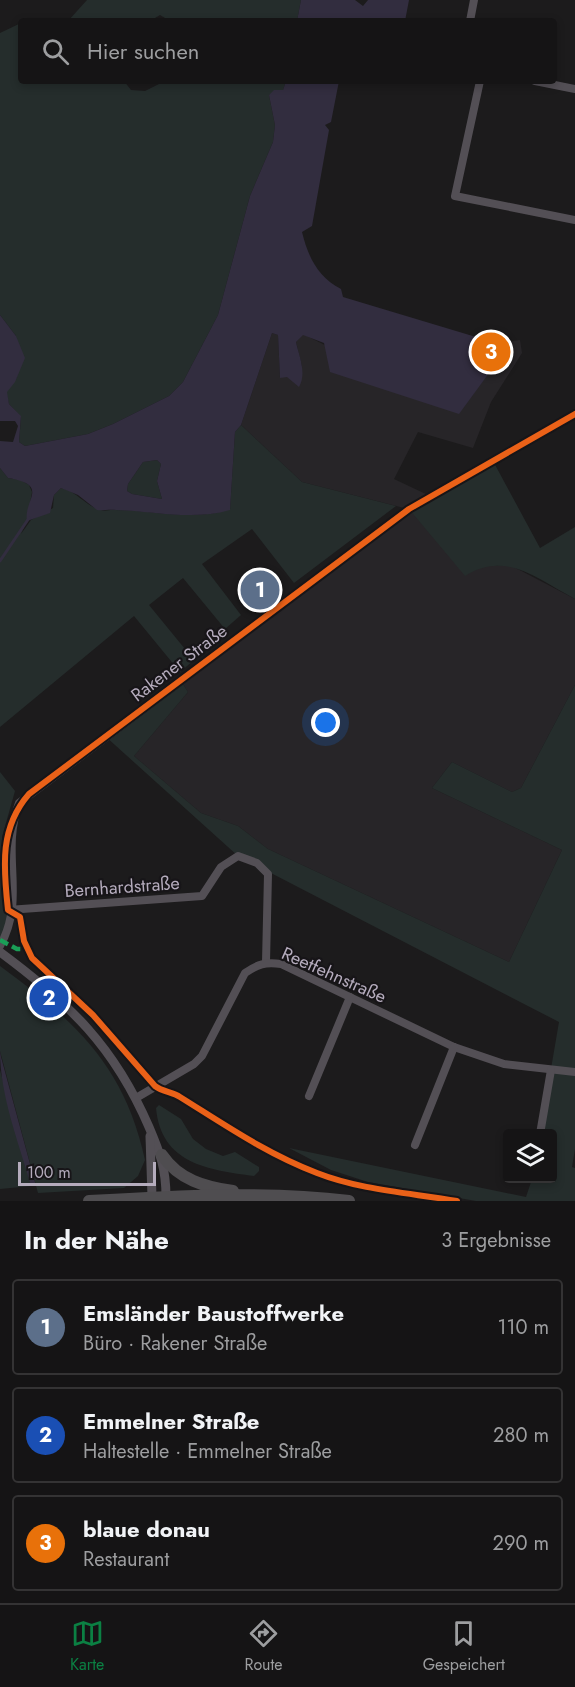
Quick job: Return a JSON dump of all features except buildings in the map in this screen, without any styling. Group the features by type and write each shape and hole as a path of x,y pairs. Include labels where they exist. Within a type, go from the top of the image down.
{"main road":[{"path":"162,1155 180,1175 196,1183 276,1196"},
{"path":"89,1201 152,1197 276,1196 348,1201"}],"street":[{"path":"471,18 474,0"},
{"path":"479,84 455,196 575,219"},
{"path":"550,84 575,89"},
{"name":"Rakener Straße","path":"0,946 8,927 2,837 7,818 19,803 409,509 575,414"},
{"name":"Bernhardstraße","path":"8,910 202,896 221,867 238,856 257,863 268,874 266,962"},
{"path":"0,952 54,994 94,1034 118,1065 162,1155 166,1197"},
{"name":"Reetfehnstraße","path":"136,1098 194,1064 202,1056 245,973 266,962 281,964 454,1047 504,1064 575,1072"},
{"path":"309,1096 350,997"},
{"path":"415,1145 454,1047"},
{"path":"541,1129 551,1070"},
{"path":"149,1128 153,1161 152,1197"}],"shaded area":[{"path":"87,0 301,0 298,18 165,18 160,15 155,18 71,18"},
{"path":"301,0 355,0 363,6 368,0 409,0 406,18 298,18"},
{"path":"18,24 18,84 126,84 131,90 145,91 159,84 285,84 283,90 269,95 275,125 273,142 250,196 218,315 183,382 169,396 113,424 88,434 25,446 19,442 21,417 9,404 6,392 17,377 16,336 0,315 0,33"},
{"path":"285,84 338,84 331,122 325,125 329,130 312,226 302,232 307,250 320,272 341,289 343,297 486,340 492,336 499,336 505,342 498,361 459,414 330,372 324,343 303,335 296,342 302,370 299,387 287,377 280,378 278,335 272,333 241,425 235,432 230,510 187,515 97,510 78,495 61,488 54,495 50,513 27,521 32,489 21,481 8,478 0,468 0,441 13,442 18,426 15,421 0,421 0,315 16,336 25,358 15,382 7,392 9,404 21,416 19,442 25,446 88,434 169,396 183,382 218,315 250,196 273,142 275,125 269,95 274,90 283,90","holes":["157,460 161,464 157,481 162,499 132,494 127,491 128,484 143,462"]},
{"path":"272,333 278,335 280,378 302,366 296,342 303,334 459,413 498,361 505,342 520,340 522,353 491,402 473,448 418,432 394,479 430,496 480,566 510,565 575,599 575,685 521,788 512,792 452,762 432,788 562,850 509,962 268,849 238,826 201,813 134,756 188,692 181,681 408,509 302,482 241,425"},
{"path":"241,425 302,482 396,506 294,583 252,529 202,564 241,615 225,629 183,578 149,605 194,660 180,672 134,616 0,727 0,468 8,478 21,480 29,485 32,492 27,521 21,534 31,520 53,508 54,495 61,488 103,511 129,510 187,515 216,513 230,509 235,432"},
{"path":"157,460 161,464 157,481 162,499 132,494 127,491 128,484 143,462"},
{"path":"493,461 540,548 575,527 575,599 534,576 508,567 494,566 465,576 409,509"},
{"path":"181,681 188,692 134,756 201,813 238,826 268,849 509,962 562,850 432,788 452,762 512,792 521,788 575,685 575,1149 572,1167 575,1168 575,1201 476,1201 368,1182 331,1170 289,1148 526,1197 531,1183 557,1183 557,1129 541,1129 559,1022 238,856 105,736"},
{"path":"0,772 15,791 2,837 9,919 0,940"},
{"path":"0,966 74,1027 93,1048 124,1097 136,1127 145,1160 138,1176 124,1188 38,1193 0,1051"},
{"path":"0,1051 36,1186 31,1186 11,1119 3,1085"},
{"path":"0,1070 31,1186 0,1189"},
{"path":"159,1105 181,1119 193,1139 206,1149 223,1156 235,1152 259,1167 259,1171 254,1176 220,1171 190,1161 177,1153 167,1141 160,1127 156,1108"}],"waterway":[{"path":"0,561 29,518"}],"marked path":[{"path":"0,940 17,949 26,949"}],"cycle path":[{"path":"457,1201 368,1187 317,1173 264,1148 180,1097 155,1086 93,1015 32,958 24,941 20,917 8,910 5,878 8,833 29,794 409,509 575,414"}],"place":[{"name":"blaue donau","path":"491,352"},
{"name":"Emsländer Baustoffwerke","path":"260,590"},
{"name":"Emmelner Straße","path":"49,998"}]}
